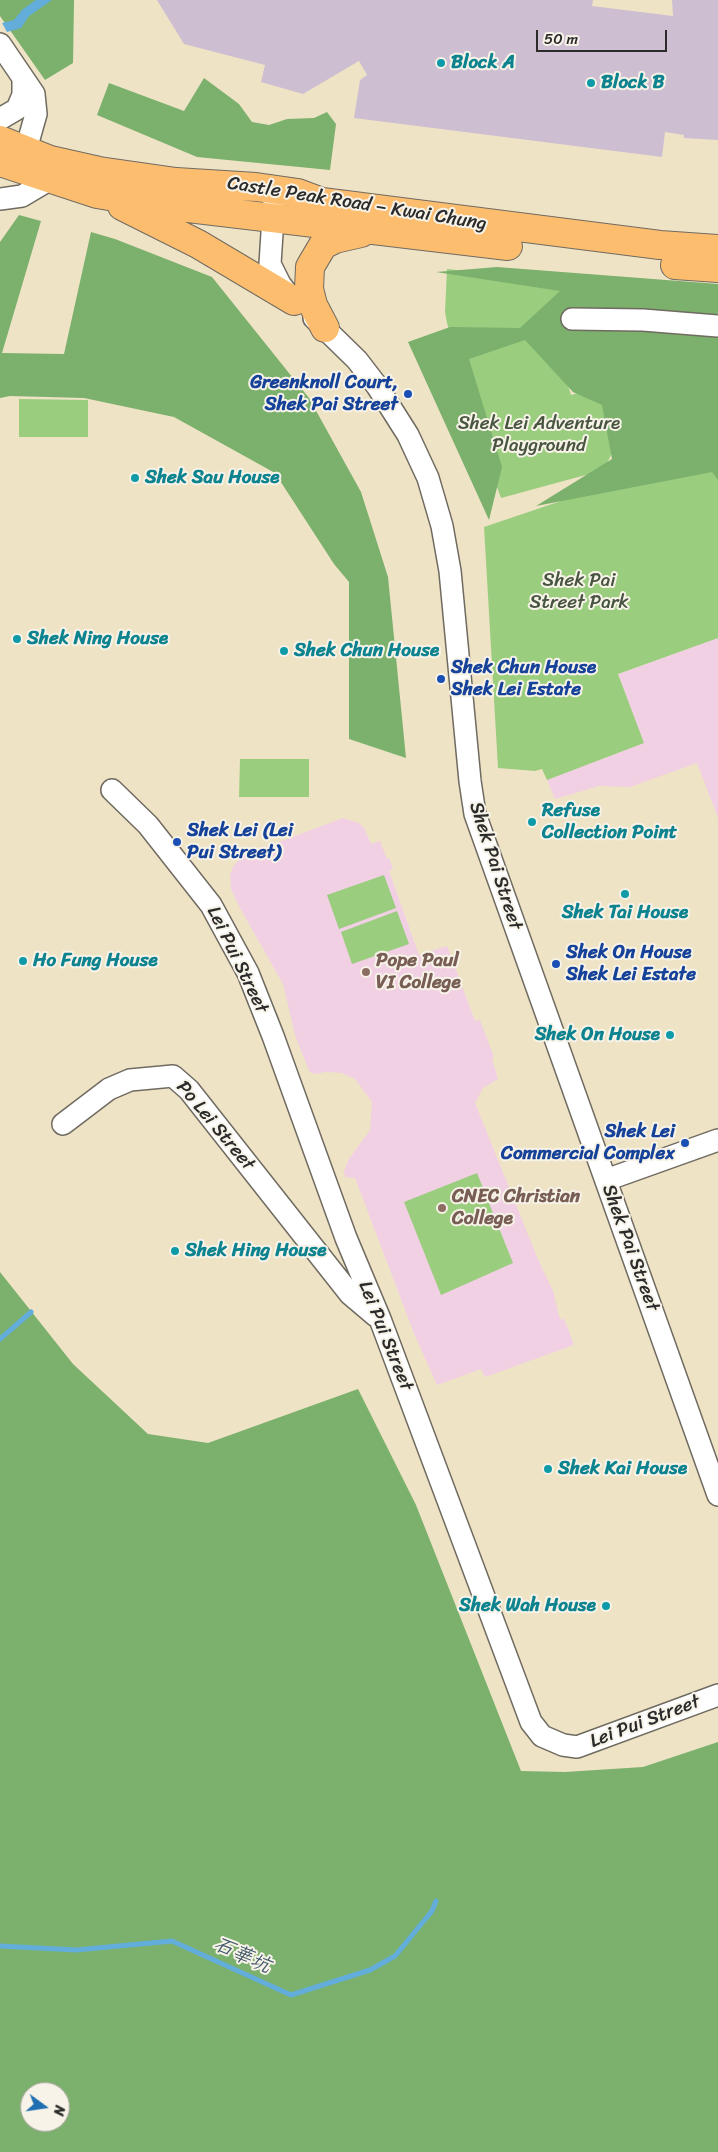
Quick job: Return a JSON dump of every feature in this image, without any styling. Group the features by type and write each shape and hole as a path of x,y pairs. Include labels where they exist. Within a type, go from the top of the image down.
{"main road":[{"name":"Castle Peak Road – Kwai Chung","path":"0,140 28,153 78,168 176,182 230,184 275,189 298,193 322,202 660,245 718,249"},
{"name":"Castle Peak Road – Kwai Chung","path":"0,162 49,180 97,194 163,205 273,210 377,230 718,268"},
{"path":"176,182 228,194 273,210 322,202"},
{"path":"97,194 198,244 294,301"},
{"path":"325,328 313,305 309,289 310,267 316,255 323,245 335,239 377,230"}],"street":[{"path":"0,44 34,94 36,114 27,146 28,153"},
{"path":"0,119 18,108 23,95 23,79"},
{"path":"0,199 22,196 49,180"},
{"name":"Shek Pai Street","path":"273,210 270,264 280,284 294,301 357,360 377,386 408,435 428,478 442,526 450,571 470,781 476,814 718,1495"},
{"path":"572,319 643,320 718,326"},
{"name":"Lei Pui Street","path":"112,790 148,826 211,905 248,973 346,1238 380,1319 531,1722 542,1736 557,1743 577,1747 718,1695"},
{"name":"Po Lei Street","path":"63,1124 109,1089 130,1080 173,1076 189,1090 350,1294 380,1319"},
{"path":"606,1180 718,1140"},
{"path":"315,1248 346,1238"}],"shaded area":[{"path":"157,0 593,0 592,6 673,16 672,0 718,0 718,140 684,138 684,135 665,132 662,157 354,118 360,80 367,75 359,61 303,94 261,82 265,65 184,44"},
{"path":"718,638 718,818 697,763 630,787 599,786 555,799 547,780 643,743 618,674"},
{"path":"343,818 359,823 364,828 371,844 380,841 393,869 389,871 419,955 447,946 475,1021 480,1020 494,1057 492,1059 498,1079 483,1088 475,1103 537,1257 553,1291 559,1316 561,1320 564,1318 574,1345 485,1377 481,1369 437,1385 415,1336 355,1178 345,1177 344,1171 349,1159 370,1130 372,1102 355,1079 342,1073 326,1072 314,1074 309,1071 295,1035 283,984 231,889 230,875 233,867 242,856"}],"green space":[{"path":"0,0 74,0 73,63 45,80 0,16"},
{"path":"204,78 239,104 252,122 269,125 287,119 314,118 327,112 336,124 330,170 197,157 97,115 109,83 184,111"},
{"path":"19,215 41,221 2,353 64,354 91,232 115,239 212,277 309,398 361,492 388,577 406,758 349,739 349,582 334,564 275,473 174,417 84,398 10,396 0,398 0,242"},
{"path":"497,267 718,284 718,480 712,472 536,506 612,459 602,405 573,392 525,340 469,359 502,467 489,520 408,342 450,327 520,328 560,291 436,272"},
{"name":"Shek Lei Adventure Playground","path":"447,269 494,274 562,289 551,331 571,395 610,383 623,429 604,470 501,498 447,323 445,312"},
{"path":"19,399 88,400 88,437 19,437"},
{"name":"Shek Pai Street Park","path":"718,448 718,638 618,674 644,743 547,780 542,769 535,771 498,768 484,527"},
{"path":"240,759 309,759 309,797 239,797"},
{"path":"384,875 396,908 339,929 327,895"},
{"path":"397,911 409,944 352,964 341,932"},
{"path":"477,1173 513,1263 441,1295 404,1202"},
{"path":"0,1272 73,1364 148,1434 208,1443 358,1389 416,1505 521,1771 565,1772 643,1767 718,1742 718,2152 0,2152"}],"water":[{"path":"36,0 52,0 29,16 21,28 7,32 2,23 14,20 23,9"}],"waterway":[{"path":"0,1339 31,1312"},
{"name":"石華坑","path":"0,1946 76,1950 172,1941 291,1995 370,1970 395,1956 432,1911 436,1901"}],"place":[{"name":"Block A","path":"441,63"},
{"name":"Block B","path":"591,83"},
{"name":"Greenknoll Court, Shek Pai Street","path":"408,394"},
{"name":"Shek Sau House","path":"135,478"},
{"name":"Shek Ning House","path":"17,639"},
{"name":"Shek Chun House","path":"284,651"},
{"name":"Shek Chun House Shek Lei Estate","path":"441,679"},
{"name":"Refuse Collection Point","path":"532,822"},
{"name":"Shek Lei (Lei Pui Street)","path":"177,842"},
{"name":"Shek Tai House","path":"625,894"},
{"name":"Ho Fung House","path":"23,961"},
{"name":"Shek On House Shek Lei Estate","path":"556,964"},
{"name":"Pope Paul VI College","path":"366,972"},
{"name":"Shek On House","path":"670,1035"},
{"name":"Shek Lei Commercial Complex","path":"685,1143"},
{"name":"CNEC Christian College","path":"442,1208"},
{"name":"Shek Hing House","path":"175,1251"},
{"name":"Shek Kai House","path":"548,1469"},
{"name":"Shek Wah House","path":"606,1606"}]}
